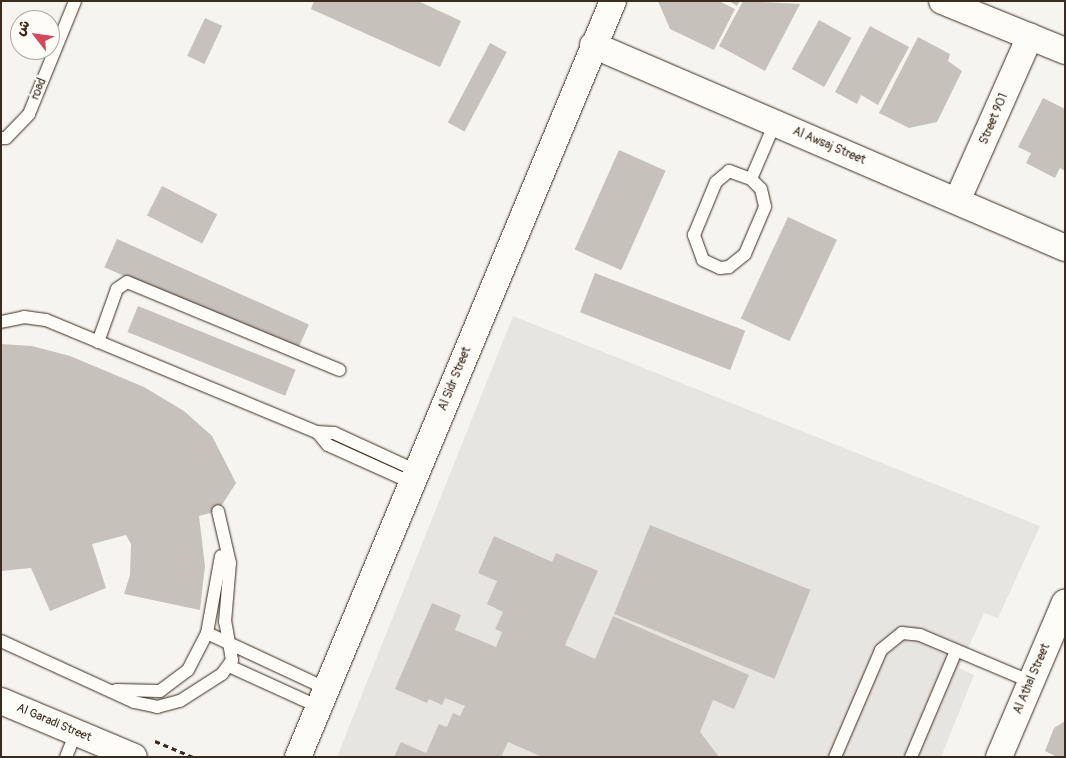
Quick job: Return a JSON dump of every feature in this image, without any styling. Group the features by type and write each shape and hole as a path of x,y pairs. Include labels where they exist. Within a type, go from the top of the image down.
{"street":[{"name":"Al Sidr Street","path":"298,757 612,1"},
{"path":"942,1 1065,51"},
{"name":"Street 901","path":"957,201 1030,36"},
{"name":"Al Awsaj Street","path":"593,45 1065,248"},
{"name":"Al Athal Street","path":"999,757 1062,616"},
{"name":"Al Garadi Street","path":"1,701 134,757"}],"lane":[{"name":"road","path":"1,138 6,138 29,114 75,1"},
{"path":"751,178 775,123"},
{"path":"729,171 751,178 761,189 764,207 745,254 729,267 720,268 703,260 694,235 722,175 729,171"},
{"path":"98,342 117,290 127,282 339,370"},
{"path":"1,322 35,318 317,432 334,433 414,477"},
{"path":"1,640 116,690 134,702 169,705 229,666 232,646 225,622 230,563 214,511 222,562 207,633 188,670 171,686 148,692 116,690"},
{"path":"207,633 323,698"},
{"path":"835,757 886,642 911,633 1031,682"},
{"path":"911,757 956,651"},
{"path":"229,666 323,698"},
{"path":"66,757 76,732"}],"shaded area":[{"path":"513,316 1040,526 998,618 984,613 959,668 974,675 941,757 337,757"}],"building":[{"path":"314,1 418,1 461,21 440,67 311,9"},
{"path":"658,1 719,1 735,9 714,50 670,29"},
{"path":"729,1 740,1 737,6"},
{"path":"743,1 800,4 765,71 719,46"},
{"path":"205,18 222,26 204,64 187,56"},
{"path":"819,20 851,38 824,87 792,69"},
{"path":"870,26 909,47 878,105 861,95 857,104 835,92"},
{"path":"918,37 950,54 948,61 962,71 937,122 909,128 879,113"},
{"path":"490,43 507,52 465,131 448,122"},
{"path":"1043,98 1065,109 1065,171 1060,168 1055,178 1026,163 1031,153 1018,147"},
{"path":"619,150 666,171 621,270 575,250"},
{"path":"162,186 217,214 202,244 147,215"},
{"path":"788,217 837,240 790,341 741,319"},
{"path":"117,239 309,324 296,353 104,267"},
{"path":"595,273 745,331 730,370 580,312"},
{"path":"138,306 296,370 285,396 128,332"},
{"path":"1,344 32,346 70,356 144,387 184,411 212,436 236,483 218,511 199,516 205,566 200,610 124,594 130,575 131,544 126,535 92,544 106,588 50,611 31,568 1,571"},
{"path":"650,525 810,590 774,679 614,614"},
{"path":"494,536 552,562 556,553 598,571 565,645 595,659 613,616 749,675 734,709 713,700 700,732 719,757 542,757 508,742 501,757 394,757 401,742 426,753 439,724 447,727 453,713 460,716 465,706 445,698 442,705 429,699 427,703 395,689 432,603 461,615 455,630 496,647 502,632 495,629 503,612 487,604 497,581 478,573"},
{"path":"1065,721 1065,757 1057,757 1045,751 1054,728"}]}
